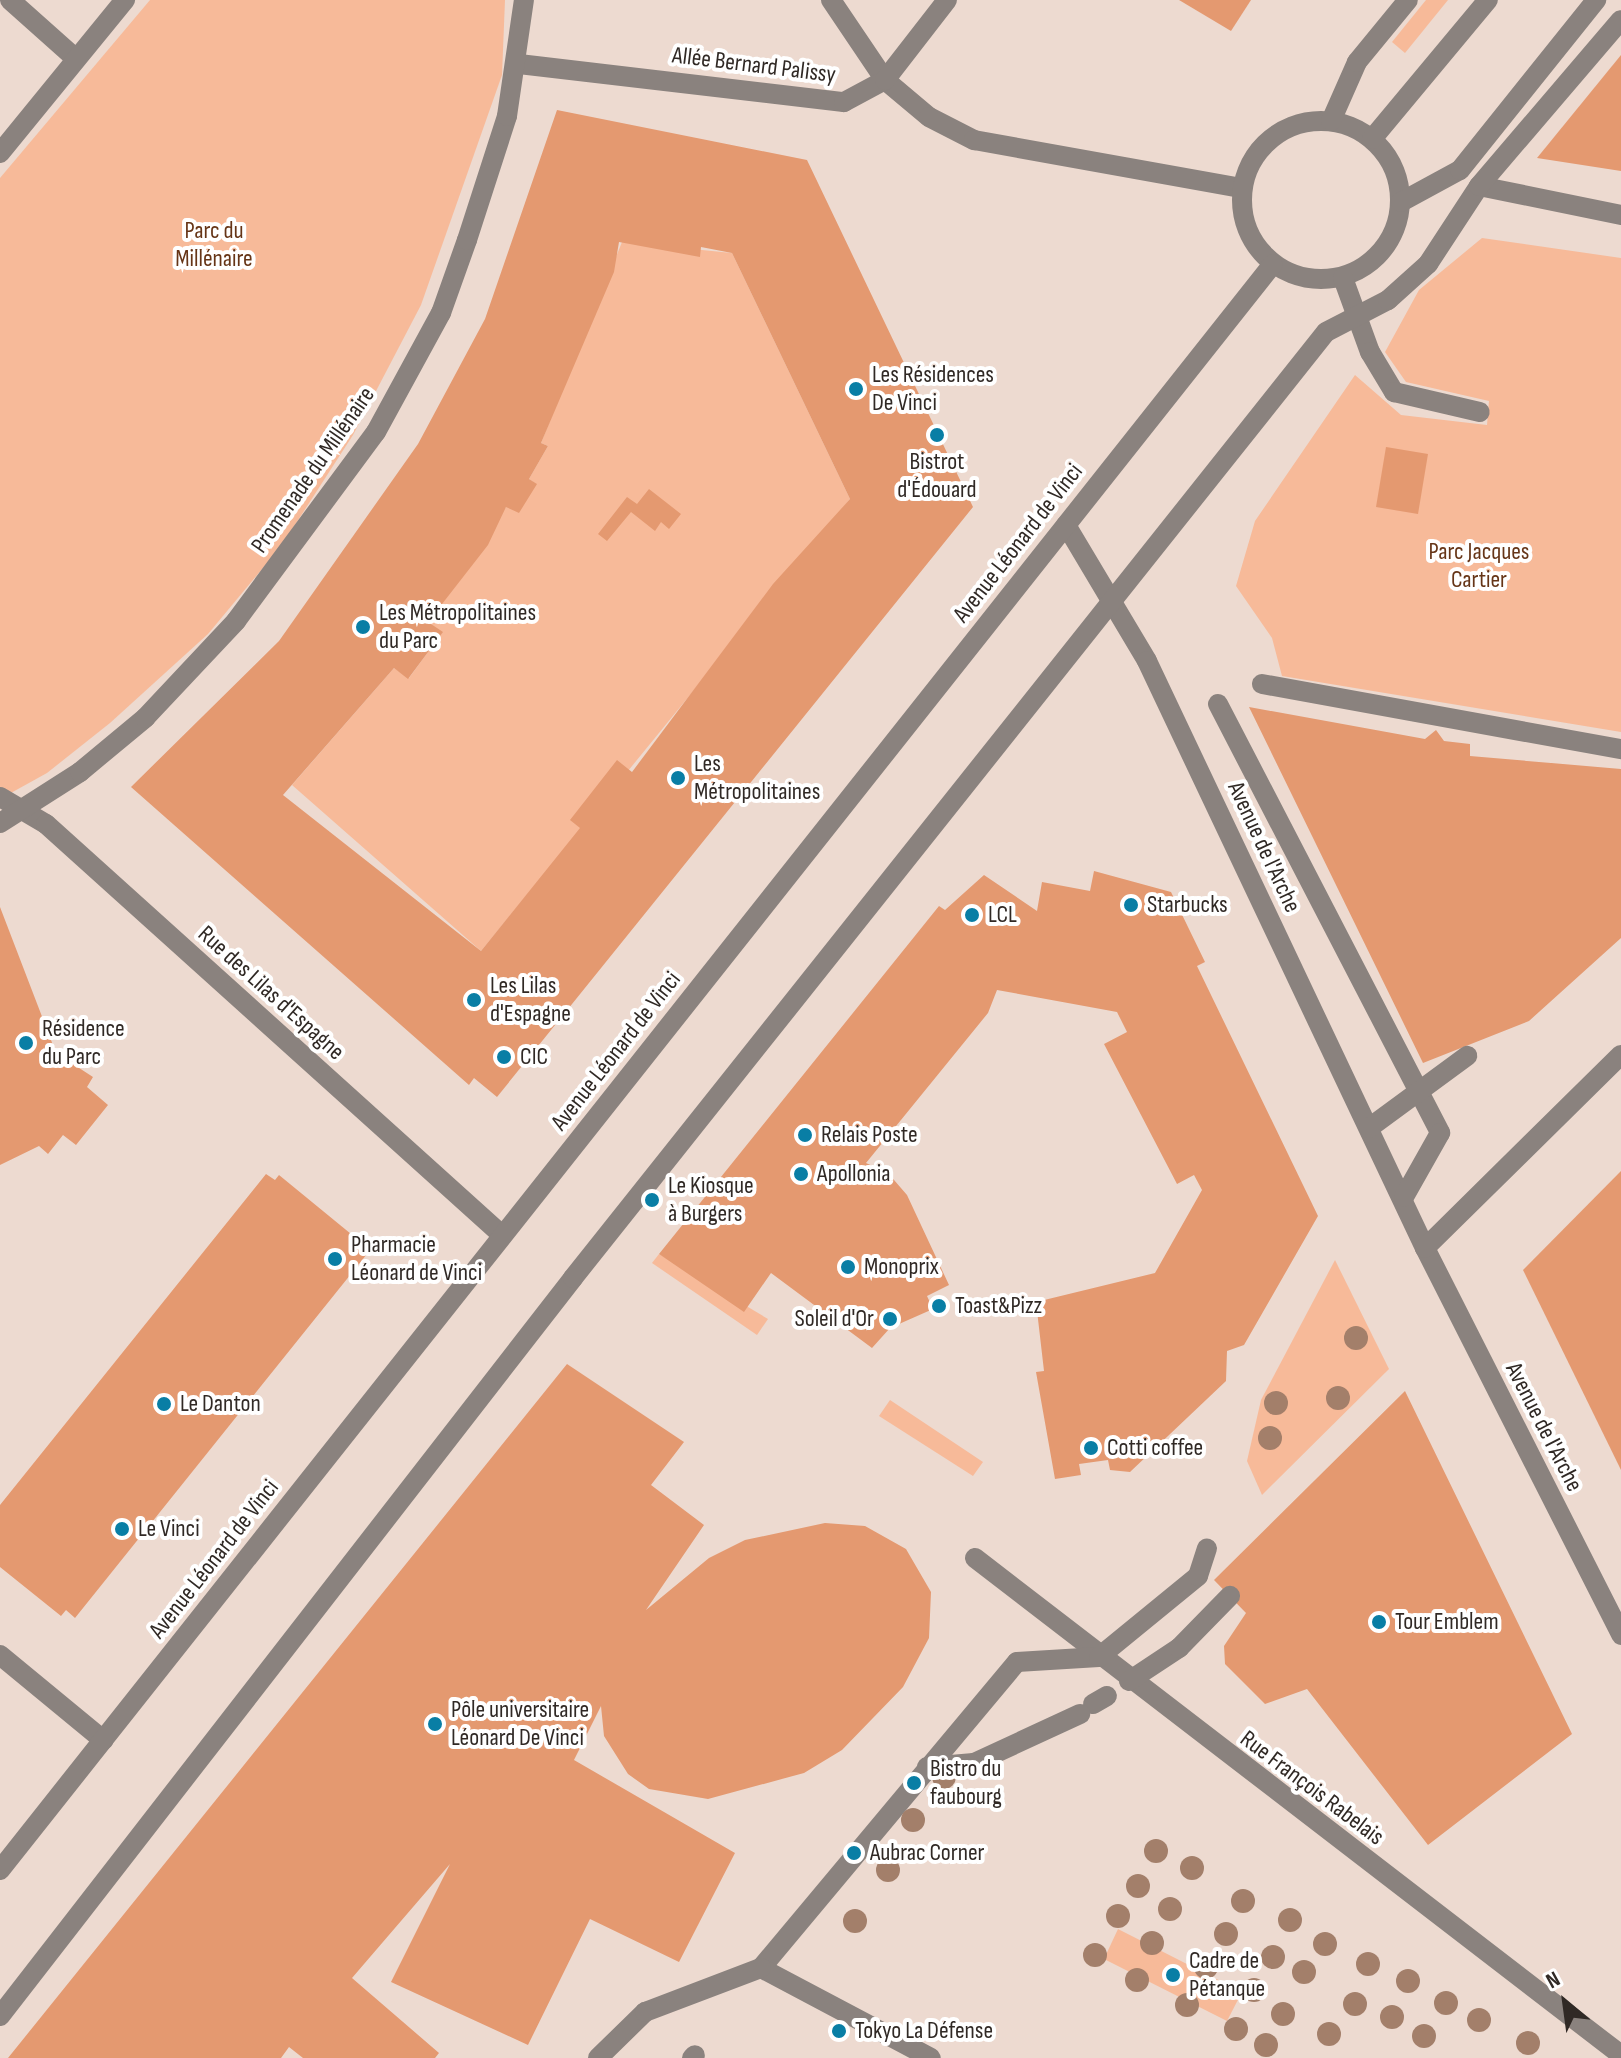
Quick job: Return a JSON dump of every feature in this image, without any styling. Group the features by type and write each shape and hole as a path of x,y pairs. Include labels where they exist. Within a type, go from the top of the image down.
{"street":[{"path":"10,0 74,57"},
{"path":"0,153 74,57 125,0"},
{"name":"Promenade du Millénaire","path":"0,823 24,812 145,718 227,631 376,432 441,313 519,64 524,0"},
{"path":"831,0 885,80 929,117 974,140 1242,188"},
{"path":"885,80 947,0"},
{"path":"1331,121 1357,62 1408,0"},
{"path":"1372,139 1488,0"},
{"path":"1401,202 1460,170 1596,0"},
{"path":"0,2016 1113,597 1326,332 1358,319 1428,264 1479,186 1621,20"},
{"name":"Allée Bernard Palissy","path":"519,64 844,102 885,80"},
{"path":"1331,121 1372,139 1398,179 1401,202 1384,249 1343,278 1295,276 1273,264 1247,231 1242,188 1273,137 1301,123 1331,121"},
{"path":"1479,186 1621,215"},
{"name":"Avenue Léonard de Vinci","path":"0,1870 1273,264"},
{"path":"1343,278 1358,319 1394,392 1480,412"},
{"name":"Avenue de l'Arche","path":"1066,525 1113,597 1404,1197 1425,1248 1621,1635"},
{"path":"1262,684 1621,749"},
{"name":"Avenue de l'Arche","path":"1218,704 1440,1133 1404,1197"},
{"name":"Rue des Lilas d'Espagne","path":"0,797 46,824 502,1235"},
{"path":"1425,1248 1621,1055"},
{"path":"1369,1128 1467,1056"},
{"path":"598,2058 645,2012 761,1968 1017,1662 1099,1657 1198,1576 1207,1548"},
{"name":"Rue François Rabelais","path":"975,1558 1129,1681 1621,2055"},
{"path":"1129,1681 1179,1648 1230,1596"},
{"path":"0,1655 103,1740"},
{"path":"927,1767 974,1763 1093,1705"},
{"path":"761,1968 931,2058"}],"green space":[{"name":"Parc du Millénaire","path":"150,0 505,0 502,75 421,305 353,435 282,545 208,634 110,723 47,773 0,799 0,178"},
{"path":"1426,0 1448,0 1405,53 1392,42"},
{"name":"Parc Jacques Cartier","path":"1482,238 1621,258 1621,732 1282,676 1272,638 1236,586 1255,521 1355,375 1401,415 1487,425 1489,401 1406,382 1385,352 1419,290"},
{"path":"622,242 732,253 850,499 481,951 292,785 394,668 409,678 442,633 428,622 506,507 536,484 529,479 548,446 541,443"},
{"path":"659,1254 768,1319 757,1335 652,1263"},
{"path":"1335,1260 1389,1369 1262,1495 1247,1461 1261,1400"},
{"path":"890,1400 983,1462 973,1476 879,1416"},
{"name":"Cadre de Pétanque","path":"1118,1929 1242,1992 1227,2021 1104,1959"}],"building":[{"path":"1179,0 1251,0 1231,31"},
{"path":"1621,55 1621,171 1537,158"},
{"path":"557,110 807,160 973,507 497,1097 474,1078 469,1085 131,787 279,641 418,444 485,319","holes":["619,242 700,257 701,247 732,253 850,499 773,584 632,772 617,760 570,820 580,828 481,951 283,795 394,668 408,679 443,632 428,622 488,545 506,507 519,513 537,484 529,479 548,446 541,443 614,272"]},
{"path":"1386,447 1428,454 1418,514 1376,507"},
{"path":"649,489 681,514 669,529 661,522 655,531 631,512 607,541 598,534 627,497 637,504"},
{"path":"1249,707 1425,739 1436,730 1444,741 1470,744 1470,756 1621,769 1621,938 1529,1021 1423,1063"},
{"name":"Apollonia","path":"1094,871 1171,892 1205,962 1197,966 1318,1216 1244,1345 1227,1351 1226,1381 1130,1472 1110,1470 1108,1460 1079,1464 1081,1475 1055,1479 1036,1372 1044,1371 1036,1302 1155,1273 1202,1190 1194,1175 1177,1184 1104,1044 1127,1032 1117,1012 997,990 988,1013 866,1163 888,1173 907,1195 949,1285 927,1296 933,1309 890,1328 872,1348 771,1273 744,1312 659,1254 939,906 945,910 984,875 1037,911 1042,882 1090,891"},
{"name":"Résidence du Parc","path":"0,907 56,1053 93,1077 87,1087 108,1105 76,1145 63,1135 48,1154 39,1146 0,1165"},
{"path":"1621,1171 1621,1470 1523,1270"},
{"name":"Le Danton","path":"266,1174 275,1180 279,1175 362,1243 367,1254 75,1618 66,1610 61,1616 0,1567 0,1505"},
{"name":"Le Kiosque à Burgers","path":"655,1190 662,1195 650,1210 643,1205"},
{"path":"567,1364 684,1442 651,1485 704,1525 646,1610 709,1558 745,1540 825,1523 865,1526 906,1549 931,1592 929,1638 903,1687 842,1750 804,1773 708,1799 649,1789 628,1774 604,1736 601,1706 574,1760 735,1853 679,1962 590,1919 528,2045 391,1982 450,1864 352,1978 439,2053 435,2058 303,2058 289,2047 281,2058 8,2058"},
{"name":"Tour Emblem","path":"1405,1391 1572,1734 1428,1845 1307,1689 1265,1704 1225,1664 1224,1646 1246,1613 1214,1580"}],"place":[{"name":"Les Résidences De Vinci","path":"856,389"},
{"name":"Bistrot d'Édouard","path":"937,435"},
{"name":"Les Métropolitaines du Parc","path":"363,627"},
{"name":"Les Métropolitaines","path":"678,778"},
{"name":"Starbucks","path":"1131,905"},
{"name":"LCL","path":"972,915"},
{"name":"Les Lilas d'Espagne","path":"474,1000"},
{"name":"Résidence du Parc","path":"26,1043"},
{"name":"CIC","path":"504,1057"},
{"name":"Relais Poste","path":"805,1135"},
{"name":"Apollonia","path":"801,1174"},
{"name":"Le Kiosque à Burgers","path":"652,1200"},
{"name":"Pharmacie Léonard de Vinci","path":"335,1259"},
{"name":"Monoprix","path":"848,1267"},
{"name":"Toast&Pizz","path":"939,1306"},
{"name":"Soleil d'Or","path":"890,1319"},
{"name":"Le Danton","path":"164,1404"},
{"name":"Cotti coffee","path":"1091,1448"},
{"name":"Le Vinci","path":"122,1529"},
{"name":"Tour Emblem","path":"1379,1622"},
{"name":"Pôle universitaire Léonard De Vinci","path":"435,1724"},
{"name":"Bistro du faubourg","path":"914,1783"},
{"name":"Aubrac Corner","path":"854,1853"},
{"name":"Cadre de Pétanque","path":"1173,1975"},
{"name":"Tokyo La Défense","path":"839,2031"}]}
